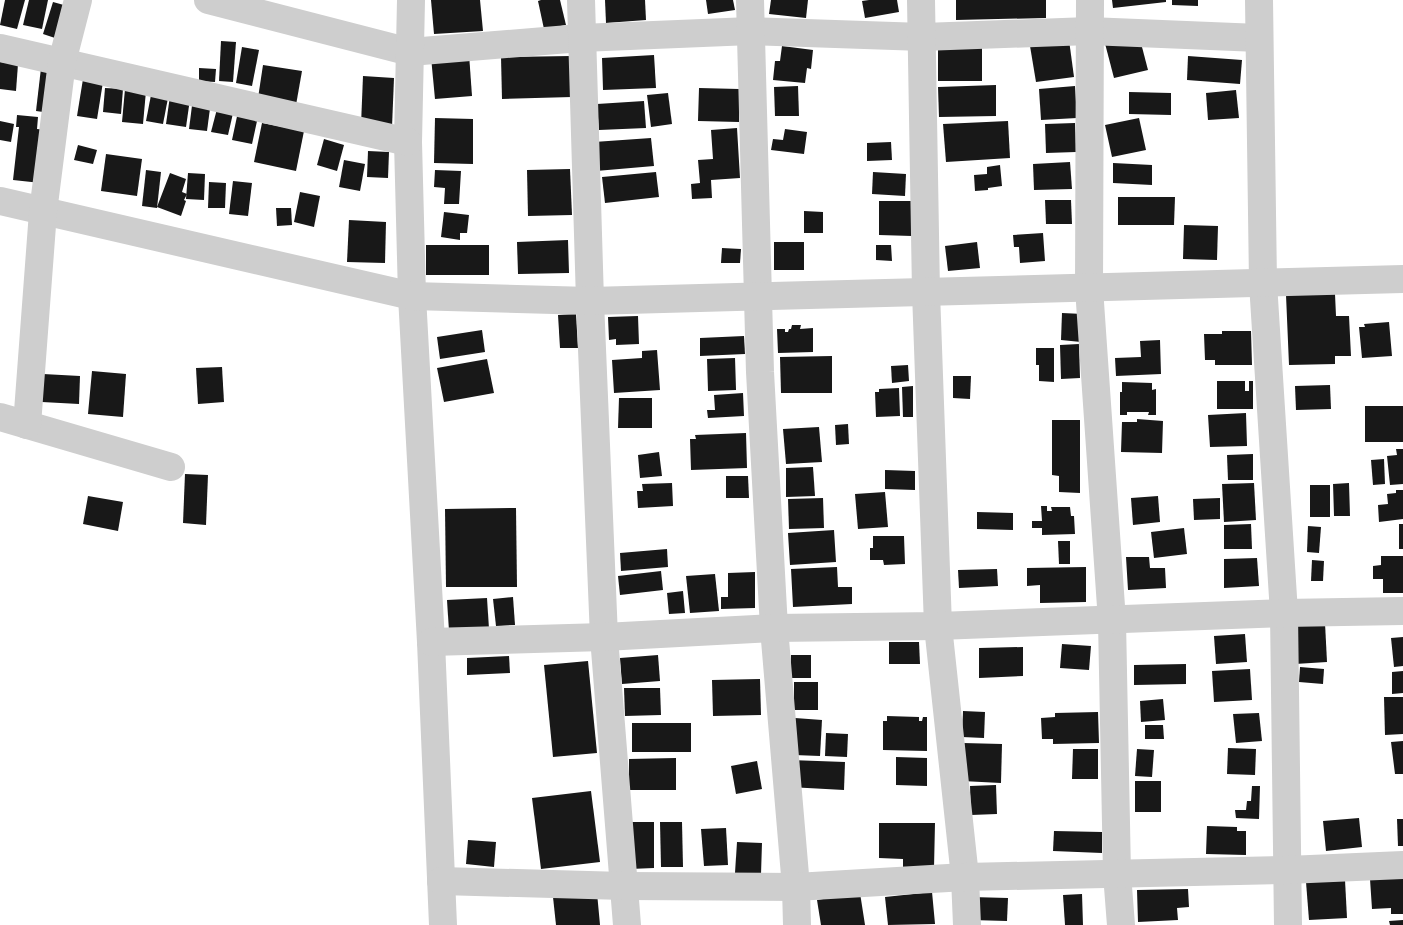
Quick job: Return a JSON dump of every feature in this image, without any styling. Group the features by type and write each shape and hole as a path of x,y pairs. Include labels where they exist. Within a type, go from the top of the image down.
{"street":[{"path":"27,425 43,212 62,62 78,0"},
{"path":"208,0 410,52 581,38 751,31 923,37 1090,31 1259,38"},
{"path":"411,0 408,142 412,296 443,925"},
{"path":"582,0 581,38 590,302 604,637 627,925"},
{"path":"750,0 757,297 774,628 796,887 797,925"},
{"path":"921,0 926,292 938,626 965,877 968,925"},
{"path":"1090,0 1089,288 1112,621 1117,874 1121,925"},
{"path":"1259,0 1263,283 1284,613 1288,925"},
{"path":"0,48 408,142"},
{"path":"0,201 412,296 590,302 1403,279"},
{"path":"0,417 171,467"},
{"path":"430,642 604,637 774,628 938,626 1112,621 1284,613 1403,611"},
{"path":"441,882 796,887 965,877 1286,870 1403,865"}],"building":[{"path":"5,0 25,0 17,29 0,25"},
{"path":"29,0 48,0 42,29 23,25"},
{"path":"431,0 480,0 483,31 434,34"},
{"path":"560,0 566,25 544,29 538,1"},
{"path":"605,0 645,0 646,20 606,23"},
{"path":"706,0 733,0 735,10 708,14"},
{"path":"771,0 808,0 806,18 769,14"},
{"path":"897,0 899,12 865,18 862,1"},
{"path":"956,0 1046,0 1046,18 956,20"},
{"path":"1112,0 1166,0 1166,2 1113,8"},
{"path":"1172,0 1198,0 1198,6 1172,5"},
{"path":"53,2 71,7 61,40 43,34"},
{"path":"1136,24 1148,70 1114,78 1102,32"},
{"path":"1069,40 1074,77 1036,82 1030,46"},
{"path":"221,41 236,42 233,82 219,81"},
{"path":"938,41 982,41 982,81 938,81"},
{"path":"782,46 813,50 811,69 807,68 805,83 773,80 775,61 780,61"},
{"path":"242,47 259,50 252,86 236,83"},
{"path":"469,54 472,96 435,99 431,57"},
{"path":"654,55 656,88 603,90 602,58"},
{"path":"571,56 572,97 502,99 501,57"},
{"path":"1188,56 1242,60 1240,84 1187,80"},
{"path":"0,62 18,64 16,91 0,89"},
{"path":"263,65 302,71 296,105 258,98"},
{"path":"41,68 64,71 58,114 36,111"},
{"path":"199,68 216,69 215,82 199,81"},
{"path":"363,76 394,78 392,127 361,125"},
{"path":"83,79 103,82 97,119 77,116"},
{"path":"996,85 996,116 939,117 938,87"},
{"path":"798,86 799,116 775,116 774,87"},
{"path":"1075,86 1077,118 1041,120 1039,89"},
{"path":"105,88 123,89 121,114 103,112"},
{"path":"699,88 739,89 739,122 698,121"},
{"path":"125,89 146,91 143,124 122,122"},
{"path":"1236,90 1239,118 1208,120 1206,93"},
{"path":"1129,92 1171,93 1171,115 1129,114"},
{"path":"668,93 672,124 651,127 647,95"},
{"path":"151,95 168,98 163,124 146,121"},
{"path":"170,96 190,99 186,127 166,124"},
{"path":"193,98 211,101 207,131 189,129"},
{"path":"644,101 646,128 599,130 597,104"},
{"path":"218,105 234,109 228,135 211,132"},
{"path":"239,107 259,112 252,144 232,140"},
{"path":"17,115 38,117 37,129 56,131 50,184 13,180 19,127 16,127"},
{"path":"435,118 473,119 473,164 434,163"},
{"path":"1139,118 1146,150 1112,157 1105,125"},
{"path":"0,121 14,124 11,142 0,140"},
{"path":"1008,121 1010,158 946,162 943,124"},
{"path":"262,123 304,131 296,171 254,162"},
{"path":"1075,123 1076,152 1046,153 1045,124"},
{"path":"737,128 740,178 711,180 712,198 692,199 691,184 700,183 698,160 713,159 711,130"},
{"path":"785,129 807,132 804,154 771,150 773,139 783,140"},
{"path":"651,138 654,166 596,171 594,142"},
{"path":"324,139 344,145 337,171 317,165"},
{"path":"891,142 892,160 867,161 867,143"},
{"path":"78,145 97,150 93,164 74,160"},
{"path":"368,151 389,152 388,178 367,177"},
{"path":"106,154 142,159 137,196 101,191"},
{"path":"344,160 365,164 360,191 339,187"},
{"path":"1070,162 1072,189 1034,190 1033,164"},
{"path":"1113,163 1152,165 1152,185 1113,183"},
{"path":"1000,165 1002,186 975,191 974,175 987,174 987,167"},
{"path":"570,169 572,215 528,216 527,170"},
{"path":"146,170 161,172 157,208 142,206"},
{"path":"435,170 461,171 459,204 444,204 445,188 434,187"},
{"path":"656,172 659,197 605,203 602,177"},
{"path":"873,172 906,174 905,196 872,194"},
{"path":"170,173 186,179 182,192 187,194 181,216 157,207"},
{"path":"188,173 205,174 204,200 186,199"},
{"path":"233,181 252,183 248,216 229,214"},
{"path":"209,182 226,183 225,208 208,208"},
{"path":"300,192 320,196 314,227 294,222"},
{"path":"1118,197 1175,197 1174,225 1118,225"},
{"path":"1045,200 1071,200 1072,224 1046,224"},
{"path":"879,201 913,201 912,236 879,235"},
{"path":"276,208 291,208 292,225 277,226"},
{"path":"804,211 823,212 823,233 804,233"},
{"path":"444,212 469,215 467,233 460,233 460,240 441,237"},
{"path":"349,220 386,222 385,263 347,262"},
{"path":"1184,225 1218,226 1217,260 1183,259"},
{"path":"1043,233 1045,261 1020,263 1019,247 1014,247 1013,235"},
{"path":"568,240 569,273 518,274 517,242"},
{"path":"774,242 804,242 804,270 774,270"},
{"path":"977,242 980,268 948,271 945,246"},
{"path":"426,245 489,245 489,275 426,275"},
{"path":"876,245 891,245 892,261 876,260"},
{"path":"722,248 741,249 740,263 721,263"},
{"path":"1335,294 1336,316 1349,316 1351,356 1335,356 1335,364 1289,365 1286,295"},
{"path":"1062,313 1083,314 1081,342 1061,340"},
{"path":"576,314 578,348 560,348 558,315"},
{"path":"638,316 639,344 616,345 616,339 609,340 608,317"},
{"path":"1389,322 1392,356 1362,358 1359,327 1365,327 1364,324"},
{"path":"792,325 801,325 800,329 813,328 813,352 778,353 777,329 785,329 785,332 788,332"},
{"path":"482,330 485,352 440,359 437,337"},
{"path":"1222,331 1251,331 1252,365 1215,365 1215,360 1205,360 1204,334 1222,334"},
{"path":"744,336 745,354 700,356 700,338"},
{"path":"1160,340 1161,374 1116,376 1115,358 1141,357 1140,341"},
{"path":"1079,344 1080,378 1061,379 1060,345"},
{"path":"1036,348 1054,348 1054,382 1039,381 1039,365 1036,365"},
{"path":"657,350 660,390 614,393 612,360 642,358 642,351"},
{"path":"832,356 832,393 781,393 780,357"},
{"path":"735,358 736,390 708,391 707,359"},
{"path":"487,359 494,393 444,402 437,368"},
{"path":"908,365 909,381 892,383 891,366"},
{"path":"222,367 224,402 198,404 196,368"},
{"path":"92,371 126,374 123,417 88,414"},
{"path":"43,374 80,376 79,404 42,402"},
{"path":"953,376 971,376 970,399 953,398"},
{"path":"1217,381 1245,381 1245,391 1249,391 1249,381 1253,381 1253,409 1217,409"},
{"path":"1122,382 1152,383 1152,390 1156,389 1156,415 1148,415 1149,412 1127,412 1127,415 1120,415"},
{"path":"1330,385 1331,409 1296,410 1295,386"},
{"path":"913,386 913,417 903,417 902,387"},
{"path":"899,388 900,416 876,417 875,392 879,392 879,389"},
{"path":"743,393 744,416 708,418 707,410 715,410 714,395"},
{"path":"619,398 652,398 652,428 618,428"},
{"path":"1365,406 1403,406 1403,442 1365,442"},
{"path":"1246,413 1247,446 1210,447 1208,415"},
{"path":"1137,419 1163,421 1162,453 1121,452 1122,422 1137,422"},
{"path":"1052,420 1080,420 1080,493 1059,492 1059,476 1052,475"},
{"path":"848,424 849,444 836,445 835,425"},
{"path":"819,427 822,462 786,464 783,429"},
{"path":"746,433 747,468 691,470 690,439 696,439 695,435"},
{"path":"1396,449 1403,449 1403,484 1390,485 1387,456 1397,455"},
{"path":"659,452 662,476 640,478 638,455"},
{"path":"1253,454 1253,480 1228,480 1227,455"},
{"path":"1384,459 1385,484 1373,485 1371,460"},
{"path":"813,467 815,496 786,497 786,468"},
{"path":"885,470 915,471 915,490 885,489"},
{"path":"185,474 208,475 206,525 183,523"},
{"path":"726,476 748,476 749,498 726,498"},
{"path":"672,483 673,506 638,508 637,491 643,491 642,484"},
{"path":"1254,483 1256,520 1224,522 1222,484"},
{"path":"1349,483 1350,516 1334,516 1333,484"},
{"path":"1310,485 1330,485 1330,517 1310,517"},
{"path":"1396,490 1403,490 1403,519 1379,522 1378,505 1388,504 1387,494 1396,493"},
{"path":"885,492 888,527 858,529 855,494"},
{"path":"88,496 123,502 118,531 83,524"},
{"path":"1158,496 1160,522 1133,525 1131,498"},
{"path":"823,498 824,528 789,529 788,499"},
{"path":"1220,498 1220,519 1194,520 1193,499"},
{"path":"1041,506 1047,506 1047,511 1052,511 1051,507 1070,507 1071,516 1074,516 1075,534 1042,535 1042,528 1032,528 1032,521 1042,521"},
{"path":"516,508 517,587 446,587 445,509"},
{"path":"977,512 1013,513 1013,530 977,529"},
{"path":"1251,524 1252,549 1224,549 1224,525"},
{"path":"1399,524 1403,524 1403,549 1399,549"},
{"path":"1308,526 1321,527 1319,553 1307,552"},
{"path":"1184,528 1187,554 1154,558 1151,532"},
{"path":"834,530 836,562 790,565 788,533"},
{"path":"873,536 904,536 905,564 884,565 883,560 870,560"},
{"path":"1058,541 1070,541 1070,564 1059,564"},
{"path":"667,549 668,567 621,571 620,553"},
{"path":"1381,556 1403,556 1403,593 1383,593 1383,579 1373,579 1373,566 1381,565"},
{"path":"1126,557 1149,557 1150,568 1165,568 1166,588 1128,590"},
{"path":"1257,558 1259,586 1224,588 1224,559"},
{"path":"1312,560 1324,561 1323,581 1311,581"},
{"path":"837,567 838,587 852,587 852,604 793,607 791,569"},
{"path":"1086,567 1086,602 1040,603 1040,585 1027,586 1027,568"},
{"path":"997,569 998,586 959,588 958,570"},
{"path":"661,571 663,590 620,595 618,576"},
{"path":"755,572 755,608 721,609 721,597 728,597 728,573"},
{"path":"715,574 719,611 690,613 686,576"},
{"path":"683,591 685,613 669,614 667,593"},
{"path":"513,597 515,625 496,626 493,599"},
{"path":"487,598 489,629 449,631 447,600"},
{"path":"1325,623 1327,662 1295,664 1292,625"},
{"path":"1245,634 1247,662 1216,664 1214,636"},
{"path":"1403,637 1403,666 1394,667 1391,638"},
{"path":"889,642 919,642 920,664 889,664"},
{"path":"1062,644 1091,646 1089,670 1060,668"},
{"path":"1023,647 1023,676 979,678 979,648"},
{"path":"658,655 660,681 622,684 620,658"},
{"path":"791,655 811,655 811,678 790,678"},
{"path":"509,656 510,673 467,675 467,658"},
{"path":"588,661 597,753 553,757 544,665"},
{"path":"1186,664 1186,684 1134,685 1134,665"},
{"path":"1300,667 1324,669 1323,684 1299,682"},
{"path":"1250,669 1252,700 1214,702 1212,671"},
{"path":"1403,671 1403,693 1392,694 1392,672"},
{"path":"760,679 761,715 713,716 712,680"},
{"path":"794,682 818,682 818,710 794,710"},
{"path":"624,688 660,688 661,715 625,716"},
{"path":"1384,697 1403,697 1403,734 1385,735"},
{"path":"1163,699 1165,720 1141,722 1140,701"},
{"path":"963,711 985,712 984,738 962,737"},
{"path":"1098,712 1099,743 1053,744 1053,739 1042,739 1041,718 1055,717 1055,713"},
{"path":"1259,713 1262,741 1236,743 1233,714"},
{"path":"887,716 919,717 919,721 922,721 923,717 927,717 927,751 883,750 883,721 887,721"},
{"path":"795,718 822,720 820,756 794,755"},
{"path":"632,723 691,723 691,752 632,752"},
{"path":"1145,725 1163,725 1164,739 1145,739"},
{"path":"826,733 848,734 847,757 825,756"},
{"path":"1403,741 1403,774 1395,774 1391,742"},
{"path":"963,743 1002,744 1001,783 962,781"},
{"path":"1228,748 1256,749 1255,775 1227,774"},
{"path":"1073,749 1098,749 1098,779 1072,779"},
{"path":"1137,749 1154,750 1152,777 1135,776"},
{"path":"896,757 927,758 927,786 896,785"},
{"path":"676,758 676,790 629,790 629,759"},
{"path":"790,760 845,762 844,790 789,787"},
{"path":"757,761 762,789 736,794 731,766"},
{"path":"1135,781 1161,781 1161,812 1135,812"},
{"path":"996,785 997,814 971,815 970,786"},
{"path":"1252,786 1260,786 1259,819 1236,818 1235,810 1246,810 1247,801 1251,801"},
{"path":"591,791 600,862 541,869 532,798"},
{"path":"1359,818 1362,847 1326,851 1323,821"},
{"path":"1397,819 1403,819 1403,846 1398,846"},
{"path":"629,822 654,822 654,868 630,869"},
{"path":"660,822 682,822 683,867 661,867"},
{"path":"879,823 935,823 934,868 903,867 903,859 879,858"},
{"path":"1207,826 1237,827 1237,831 1246,831 1246,855 1206,854"},
{"path":"726,828 728,865 704,866 701,829"},
{"path":"1054,831 1102,832 1102,853 1053,851"},
{"path":"468,840 496,842 494,867 466,864"},
{"path":"737,842 762,843 761,874 735,873"},
{"path":"1403,878 1403,914 1391,914 1391,908 1372,909 1370,879"},
{"path":"1345,880 1347,918 1309,920 1306,882"},
{"path":"1188,889 1189,907 1177,908 1178,920 1138,922 1137,890"},
{"path":"932,892 935,924 888,925 885,897"},
{"path":"597,893 600,925 556,925 553,897"},
{"path":"860,893 865,925 821,925 817,900"},
{"path":"1082,894 1083,925 1065,925 1063,895"},
{"path":"971,897 1008,898 1007,921 971,920"},
{"path":"1403,920 1403,925 1390,925 1389,921"}]}
